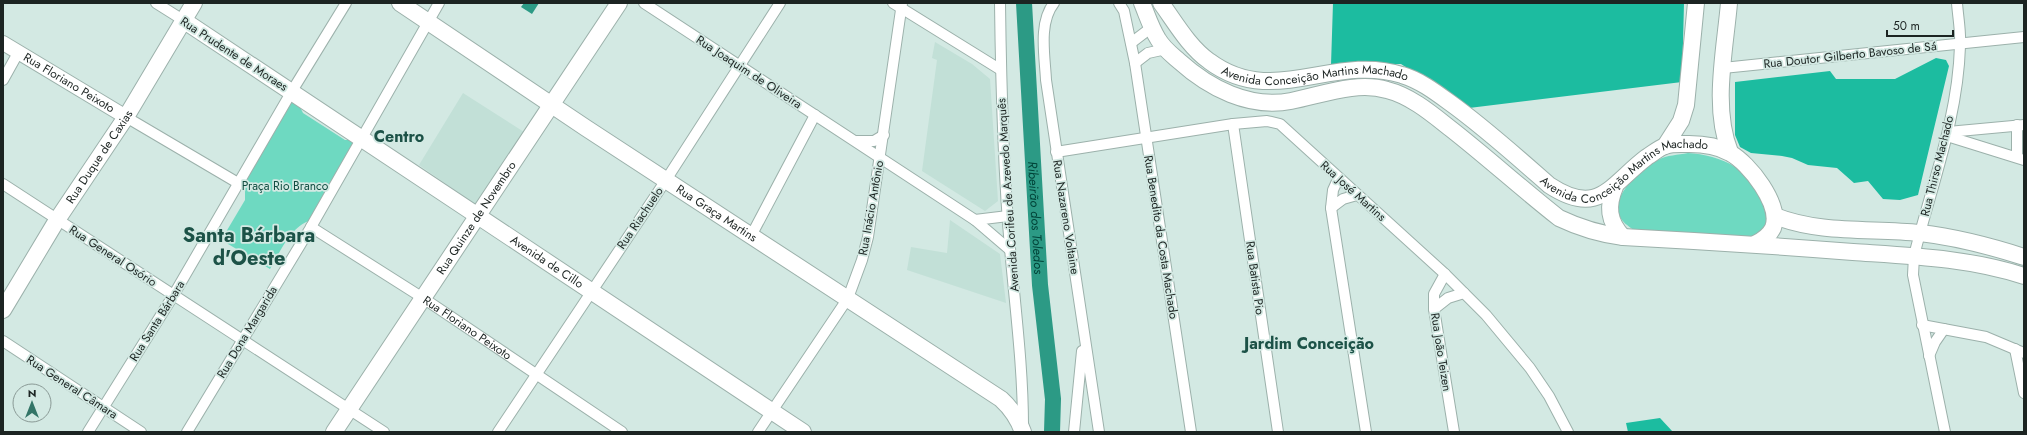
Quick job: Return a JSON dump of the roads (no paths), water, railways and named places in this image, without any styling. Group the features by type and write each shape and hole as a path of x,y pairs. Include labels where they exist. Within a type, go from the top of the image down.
{"main road":[{"name":"Rua Duque de Caxias","path":"3,310 58,220 126,117 194,3"},
{"name":"Rua Graça Martins","path":"400,3 552,105 1000,399 1012,410 1019,421 1023,432"},
{"name":"Rua Quinze de Novembro","path":"334,432 479,216 619,3"},
{"name":"Avenida Conceição Martins Machado","path":"1142,3 1158,39 1166,49 1206,82 1238,97 1260,102 1290,101 1351,88 1386,89 1400,94 1428,111 1559,218 1582,229 1623,237 1755,244 1914,256 1959,261 2000,269 2024,276"},
{"name":"Avenida Conceição Martins Machado","path":"1161,3 1187,39 1204,57 1223,70 1239,77 1256,81 1288,81 1363,68 1384,70 1403,75 1432,89 1460,110 1549,185 1563,194 1577,199 1592,199 1602,195 1615,187 1638,164 1665,146 1683,144 1705,145 1730,152 1741,160 1757,178 1770,201 1775,216"},
{"path":"1665,146 1681,121 1686,105 1696,3"},
{"path":"1729,3 1721,93 1722,123 1730,152"},
{"name":"Rua Prudente de Moraes","path":"183,20 292,91"},
{"path":"1152,27 1159,25 1170,26 1187,39"},
{"name":"Rua Floriano Peixoto","path":"3,43 126,117"},
{"name":"Avenida de Cillo","path":"292,91 591,292 803,432"},
{"path":"1615,187 1609,204 1609,212 1616,230 1623,237"},
{"path":"1755,244 1764,239 1770,233 1775,216 1804,226 1920,233 1965,240 2024,257"}],"street":[{"name":"Rua Prudente de Moraes","path":"156,3 183,20"},
{"name":"Rua Santa Bárbara","path":"88,432 174,296 292,91 346,3"},
{"name":"Rua Dona Margarida","path":"187,432 310,227 439,3"},
{"name":"Rua Joaquim de Oliveira","path":"644,3 975,220 1010,250"},
{"name":"Rua Riachuelo","path":"498,432 666,180 780,3"},
{"name":"Avenida Corifeu de Azevedo Marquês","path":"1000,3 1001,70 1008,216 1023,386 1023,432"},
{"name":"Rua Nazareno Voltaine","path":"1054,3 1047,17 1044,39 1046,80 1099,432"},
{"path":"1119,3 1124,11 1131,42 1152,27"},
{"name":"Rua Thirso Machado","path":"1945,432 1913,275 1914,256 1947,134 1958,75 1960,44 1957,3"},
{"path":"899,5 1001,70"},
{"name":"Rua Inácio Antônio","path":"758,432 848,298 862,260 868,238 884,135 899,5"},
{"name":"Rua Doutor Gilberto Bavoso de Sá","path":"1723,68 2024,37"},
{"name":"Rua Benedito da Costa Machado","path":"1131,42 1191,432"},
{"path":"1135,63 1148,53 1166,49"},
{"path":"3,80 18,52"},
{"path":"751,236 815,115"},
{"name":"Rua Floriano Peixoto","path":"126,117 238,183"},
{"name":"Rua José Martins","path":"1056,152 1233,124 1267,121 1280,124 1338,179 1445,274 1490,320 1530,368 1568,432"},
{"name":"Rua Batista Pio","path":"1233,124 1278,432"},
{"path":"2020,125 2020,158 1947,134 2020,125"},
{"path":"855,141 874,141 884,135"},
{"path":"1338,179 1333,190 1331,208 1366,432"},
{"name":"Rua General Osório","path":"3,184 384,432"},
{"path":"1331,208 1343,199 1357,195"},
{"path":"975,220 1008,216"},
{"name":"Rua Floriano Peixoto","path":"310,227 423,298 622,432"},
{"name":"Rua João Teizen","path":"1445,274 1434,294 1434,309 1454,432"},
{"path":"1434,309 1448,298 1464,293"},
{"path":"1922,325 1986,337 2020,351 2023,386"},
{"path":"1929,356 1935,342 1944,329"},
{"path":"1074,432 1078,405 1084,333"},
{"name":"Rua General Câmara","path":"3,341 140,432"},
{"path":"1000,399 1009,400 1016,398 1023,386"},
{"path":"1078,405 1086,404 1095,406"}],"waterway":[{"name":"Ribeirão dos Toledos","path":"1024,3 1040,285 1053,399 1052,432"}],"district":[{"name":"Centro","path":"399,136"},
{"name":"Santa Bárbara d'Oeste","path":"249,246"},
{"name":"Jardim Conceição","path":"1309,343"}],"park label":[{"name":"Praça Rio Branco","path":"285,186"}]}
